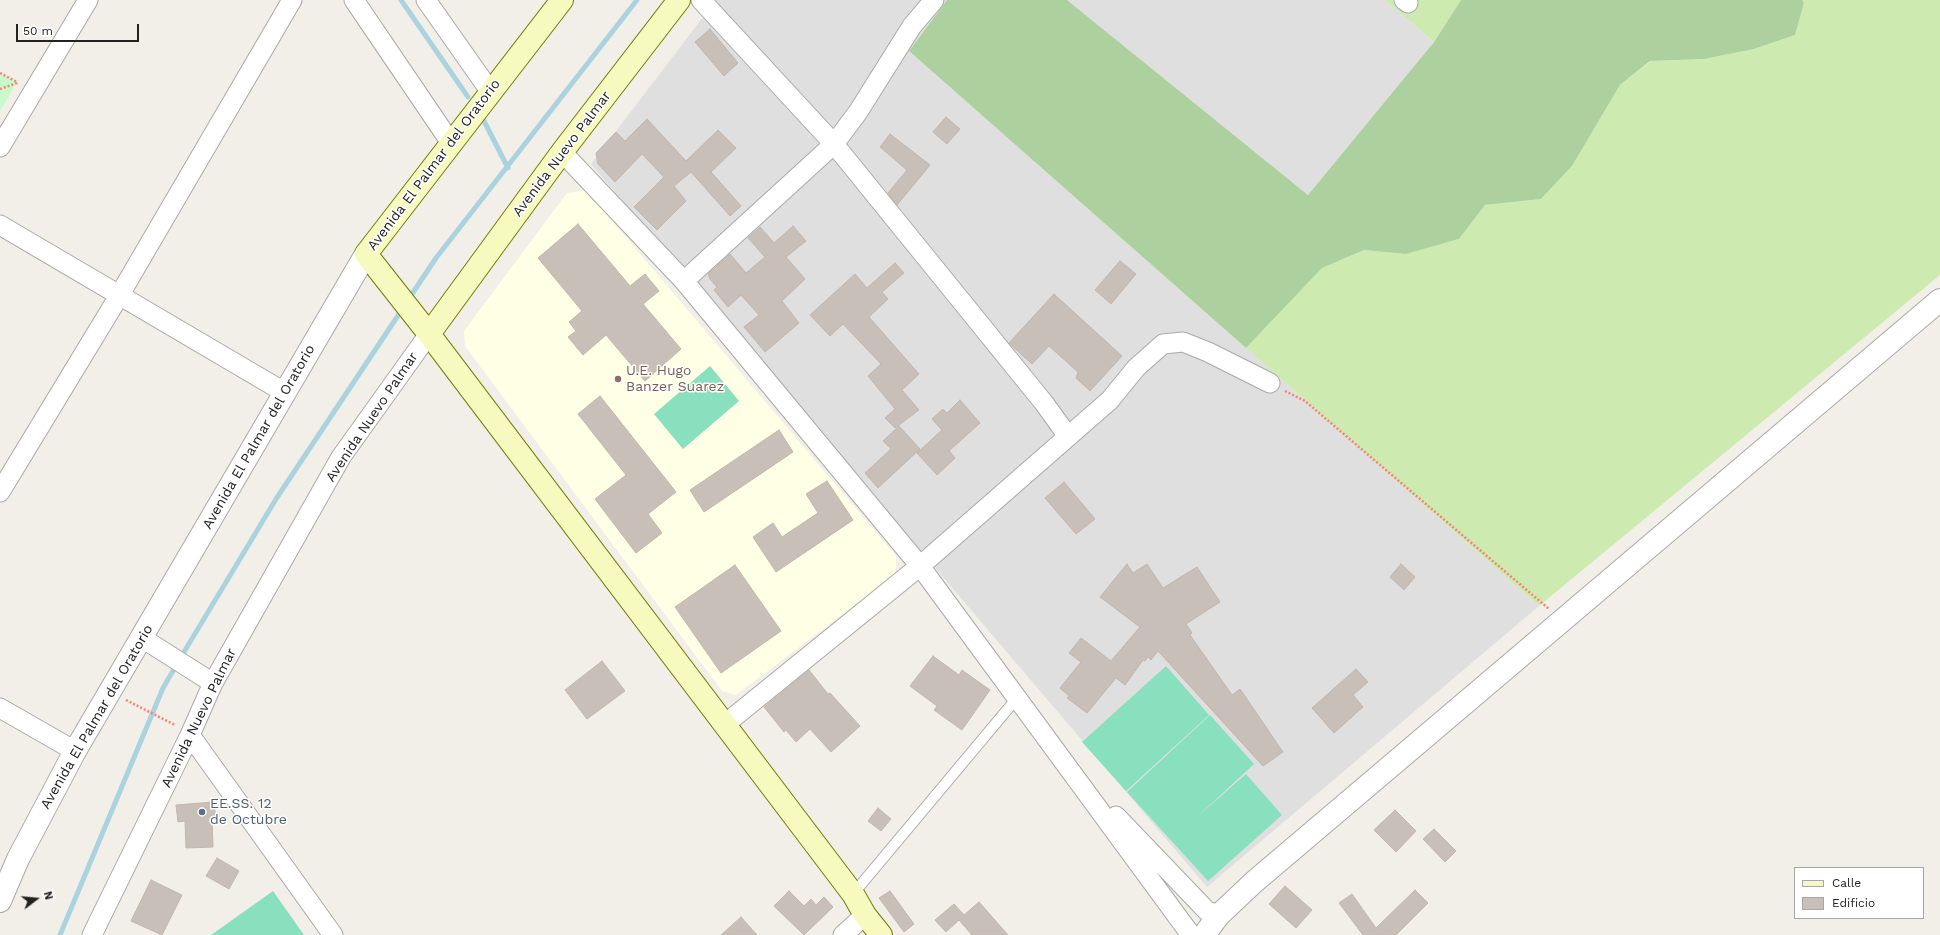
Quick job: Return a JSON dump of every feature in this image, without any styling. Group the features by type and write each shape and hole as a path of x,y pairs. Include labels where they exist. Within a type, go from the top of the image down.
{"main road":[{"name":"Avenida El Palmar del Oratorio","path":"366,254 490,91 562,0"},
{"name":"Avenida Nuevo Palmar","path":"423,326 562,152 680,0"},
{"path":"366,254 423,326 853,894 865,915 881,935"}],"street":[{"path":"0,147 88,0"},
{"path":"0,492 119,296 292,0"},
{"path":"354,0 451,143"},
{"path":"426,0 490,91"},
{"path":"701,0 834,144 1044,403 1067,435"},
{"path":"684,281 834,144 858,112 912,26 934,0"},
{"path":"562,152 684,281 920,566 1191,935"},
{"path":"0,225 284,392"},
{"name":"Avenida El Palmar del Oratorio","path":"0,902 18,860 75,751 150,643 284,392 366,254"},
{"path":"1204,935 1219,915 1254,882 1940,300"},
{"name":"Avenida Nuevo Palmar","path":"92,935 190,735 208,679 341,457 423,326"},
{"path":"724,725 920,566 1067,435 1110,400 1136,368 1163,344 1183,342 1270,383"},
{"path":"150,643 208,679"},
{"path":"0,708 75,751"},
{"path":"190,735 334,935"},
{"path":"1063,760 1207,911 1219,915"},
{"path":"843,935 865,915"}],"lane":[{"path":"853,894 1017,698"}],"path":[{"path":"0,73 17,82"},
{"path":"13,88 17,82"},
{"path":"0,89 17,82"},
{"path":"1270,383 1305,401 1562,620"},
{"path":"136,705 168,720"}],"shaded area":[{"path":"716,0 947,0 909,51 1539,606 1207,887 591,164"},
{"path":"1067,0 1385,0 1434,42 1308,195"},
{"path":"586,190 896,556 896,574 736,695 722,691 465,346 464,331 567,193"}],"green space":[{"path":"947,0 1067,0 1308,195 1434,42 1461,0 1802,0 1804,3 1795,35 1754,49 1704,59 1650,61 1620,85 1572,166 1541,199 1485,205 1459,239 1406,254 1364,250 1322,268 1246,348 909,51"},
{"path":"1385,0 1461,0 1434,42"},
{"path":"1802,0 1940,0 1940,275 1539,606 1246,348 1322,268 1364,250 1406,254 1459,239 1485,205 1541,199 1572,166 1620,85 1651,61 1704,59 1754,49 1795,35 1804,3"},
{"path":"0,73 17,82 0,111"},
{"path":"710,366 739,401 683,449 654,414"},
{"path":"1166,666 1209,715 1126,791 1082,742"},
{"path":"1210,715 1254,764 1197,817 1246,774 1282,815 1208,881 1127,792"},
{"path":"273,891 304,935 211,935"}],"building":[{"path":"710,29 738,63 724,76 695,42"},
{"path":"946,117 960,129 947,144 933,132"},
{"path":"647,119 686,161 718,130 736,148 711,172 741,206 730,216 691,172 674,186 686,201 657,230 634,207 664,177 642,154 615,182 598,164 596,153 616,132 625,141"},
{"path":"890,134 930,165 897,205 888,193 907,170 880,147"},
{"path":"578,224 630,286 645,274 659,291 643,304 681,349 645,381 606,335 583,355 568,337 576,331 569,322 582,311 538,258"},
{"path":"793,226 806,241 786,257 805,279 782,301 799,323 765,352 744,327 759,315 741,295 728,307 714,290 717,287 710,279 708,274 730,254 746,273 765,257 748,238 760,227 774,243"},
{"path":"1120,261 1136,274 1111,304 1095,290"},
{"path":"895,263 904,273 882,292 888,299 869,317 919,374 902,390 919,410 895,428 885,418 895,409 868,376 881,364 843,324 830,336 810,315 855,274 867,288"},
{"path":"1054,294 1122,356 1090,391 1076,378 1078,372 1049,346 1032,364 1009,343"},
{"path":"600,396 676,492 648,514 662,533 636,553 595,499 626,475 578,414"},
{"path":"960,400 980,423 949,451 955,458 937,475 917,453 942,430 932,419 943,409 947,413"},
{"path":"899,426 920,449 878,488 865,473 891,449 883,441"},
{"path":"779,430 793,452 704,512 690,490"},
{"path":"827,481 853,520 776,572 753,537 773,523 782,537 818,513 806,494"},
{"path":"1064,482 1095,519 1076,534 1045,498"},
{"path":"1127,564 1133,573 1147,564 1163,588 1197,567 1220,602 1186,624 1192,633 1190,635 1232,695 1240,689 1283,752 1263,766 1158,651 1151,660 1148,657 1145,661 1143,660 1125,685 1116,678 1087,713 1067,698 1069,696 1060,688 1081,662 1069,653 1081,638 1111,661 1140,627 1100,597"},
{"path":"1401,564 1415,577 1404,590 1390,577"},
{"path":"735,565 781,631 721,673 675,607"},
{"path":"933,656 959,675 962,670 990,690 962,730 934,710 937,706 910,686"},
{"path":"602,661 625,691 587,719 565,690"},
{"path":"1356,669 1368,682 1353,695 1363,707 1334,733 1312,708"},
{"path":"809,670 828,694 830,693 860,726 831,752 810,729 796,742 786,730 784,732 764,707"},
{"path":"214,802 216,819 212,819 213,847 186,848 185,821 178,822 176,805"},
{"path":"878,808 891,819 881,831 868,821"},
{"path":"1395,810 1416,831 1396,852 1374,830"},
{"path":"1434,829 1456,851 1445,862 1423,839"},
{"path":"217,858 239,871 229,889 206,876"},
{"path":"151,880 182,895 162,935 131,921"},
{"path":"1285,886 1312,910 1296,928 1269,904"},
{"path":"1415,890 1428,903 1396,935 1363,935 1339,903 1352,894 1376,928"},
{"path":"789,891 804,906 811,899 816,905 824,897 833,907 804,935 774,906"},
{"path":"890,891 914,924 904,932 879,898"},
{"path":"979,902 1008,935 972,935 959,920 946,932 935,920 954,904 964,915"},
{"path":"741,917 757,935 721,935"}],"waterway":[{"path":"401,0 468,97"},
{"path":"408,300 436,258 637,0"},
{"path":"483,119 508,168"},
{"path":"181,657 276,499 403,308"},
{"path":"60,935 163,688 177,664"}],"place":[{"name":"U.E. Hugo Banzer Suarez","path":"618,379"},
{"name":"EE.SS. 12 de Octubre","path":"202,812"}]}
